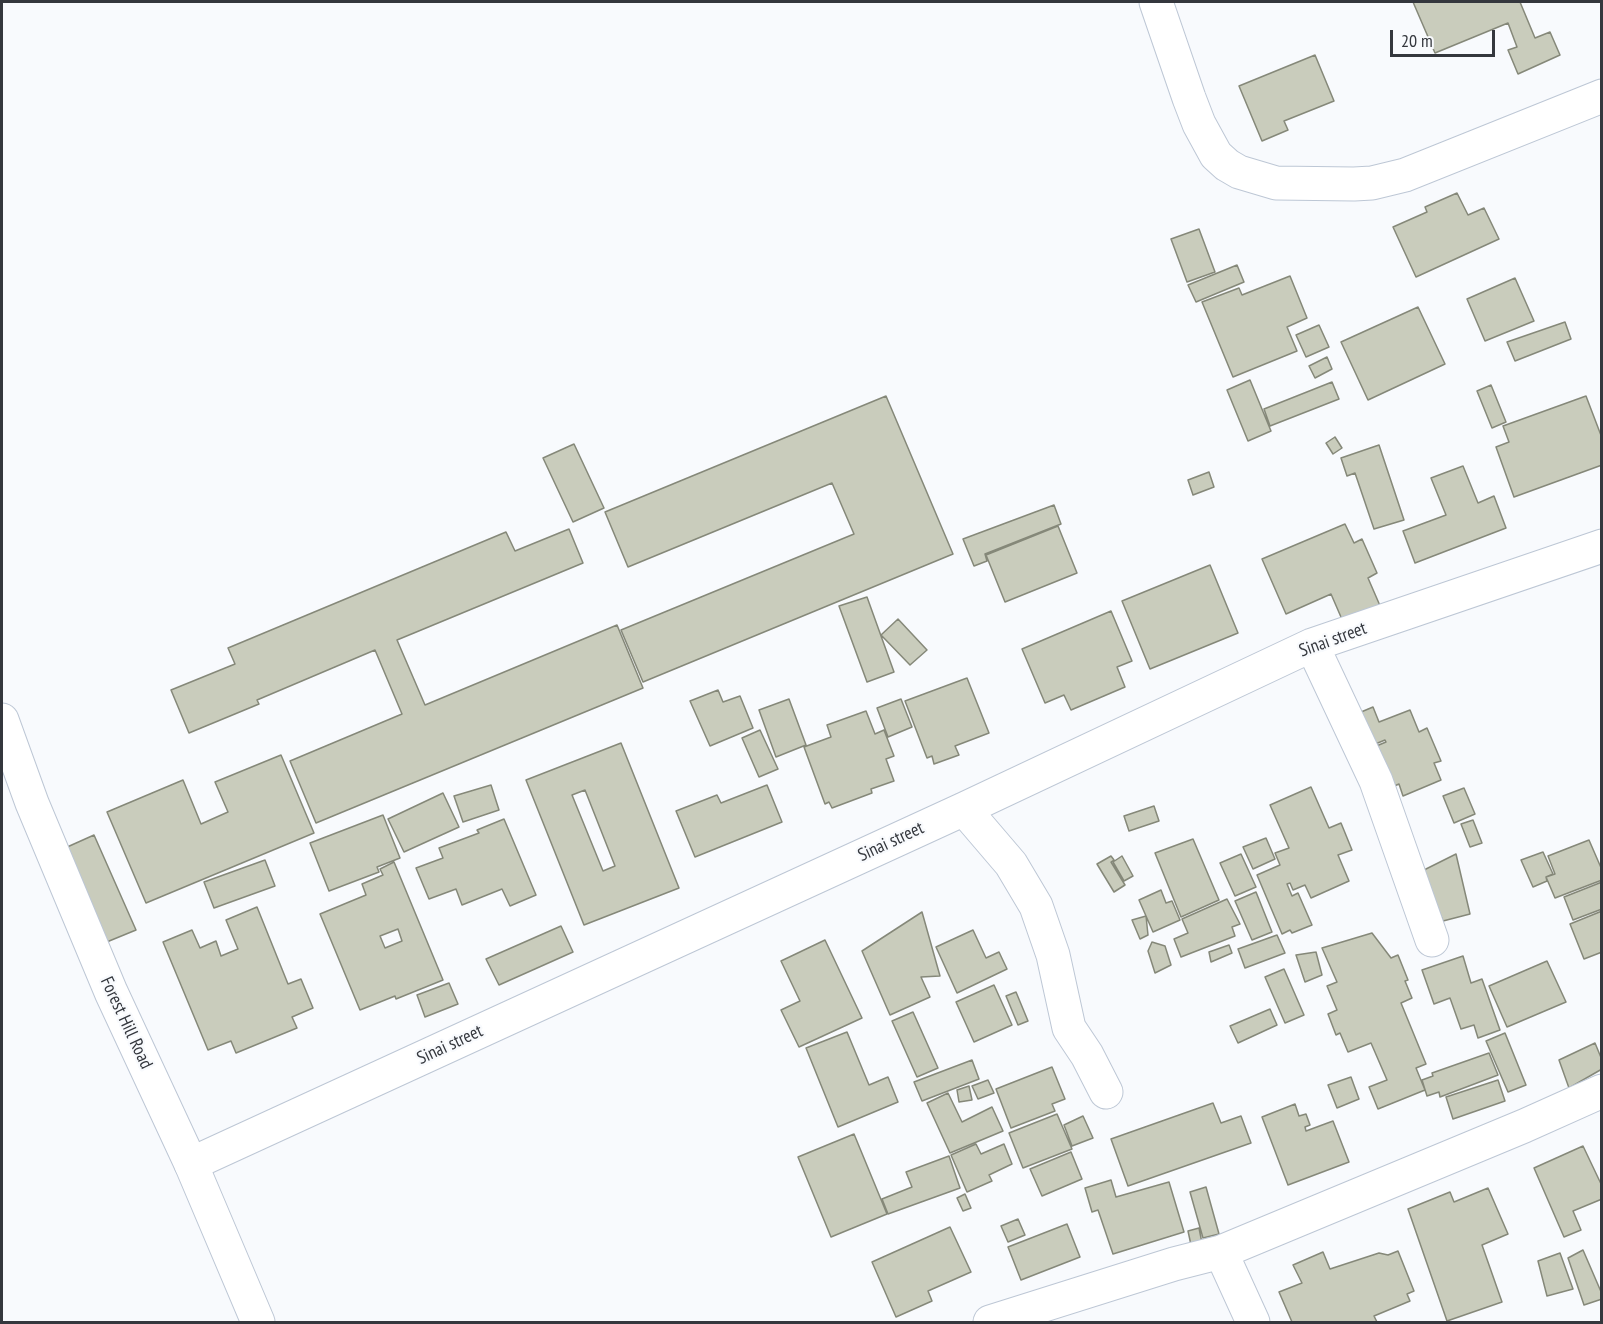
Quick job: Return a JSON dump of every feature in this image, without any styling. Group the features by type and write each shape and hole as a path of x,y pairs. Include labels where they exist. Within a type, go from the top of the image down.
{"street":[{"path":"1156,2 1199,124 1216,155 1239,172 1276,183 1372,183 1405,175 1602,96"},
{"name":"Sinai street","path":"191,1164 964,809 1312,645 1602,546"},
{"path":"1312,645 1376,781 1432,940"},
{"name":"Forest Hill Road","path":"2,720 32,803 111,992 191,1164 258,1323"},
{"path":"964,809 1011,864 1036,906 1053,955 1069,1028 1087,1054 1106,1092"},
{"path":"990,1323 1174,1264 1221,1252 1524,1126 1602,1091"},
{"path":"1221,1252 1253,1323"}],"building":[{"path":"1413,2 1520,2 1535,38 1550,32 1560,55 1518,74 1508,50 1517,47 1508,23 1435,53"},
{"path":"1315,55 1334,101 1284,121 1288,130 1262,141 1239,86"},
{"path":"1457,193 1468,215 1484,208 1499,239 1416,277 1393,227 1427,212 1425,207"},
{"path":"1199,229 1215,272 1187,282 1171,239"},
{"path":"1237,265 1244,282 1196,302 1188,285"},
{"path":"1290,276 1307,318 1287,327 1297,351 1233,377 1202,302 1239,288 1242,295"},
{"path":"1515,278 1534,321 1485,341 1467,299"},
{"path":"1418,307 1445,364 1368,400 1341,342"},
{"path":"1565,322 1571,339 1515,361 1507,342"},
{"path":"1319,325 1329,347 1306,357 1296,335"},
{"path":"1327,357 1332,369 1315,378 1309,366"},
{"path":"1250,380 1271,431 1248,441 1227,390"},
{"path":"1332,382 1339,399 1270,426 1264,409"},
{"path":"1491,385 1506,422 1492,428 1477,391"},
{"path":"886,396 953,554 643,682 621,630 854,534 832,483 628,567 605,512"},
{"path":"1586,396 1602,438 1602,465 1514,497 1496,447 1509,442 1503,426"},
{"path":"1335,437 1342,448 1333,454 1326,443"},
{"path":"574,444 604,508 573,522 543,458"},
{"path":"1379,445 1404,520 1374,529 1355,473 1347,476 1341,458"},
{"path":"1463,466 1478,503 1494,496 1506,528 1415,563 1403,531 1446,515 1431,478"},
{"path":"1209,472 1214,487 1193,495 1188,480"},
{"path":"1054,505 1061,524 985,554 987,561 974,566 963,539"},
{"path":"1345,524 1354,543 1362,539 1377,573 1368,578 1381,608 1344,624 1331,594 1286,614 1262,559"},
{"path":"1058,526 1077,573 1005,602 986,555"},
{"path":"569,529 583,563 397,640 425,705 617,625 643,688 316,823 290,761 402,714 375,650 257,700 259,704 189,733 171,690 235,664 228,648 506,532 515,551"},
{"path":"1210,565 1238,633 1150,669 1122,601"},
{"path":"867,597 894,672 867,682 839,606"},
{"path":"1111,611 1132,661 1117,667 1125,687 1071,710 1064,695 1045,703 1022,649"},
{"path":"898,619 927,650 910,665 881,635"},
{"path":"967,678 989,733 955,746 959,755 934,764 932,756 927,758 905,701"},
{"path":"718,690 723,702 740,696 753,728 710,746 690,701"},
{"path":"789,699 806,745 776,757 759,710"},
{"path":"901,699 912,727 888,737 877,708"},
{"path":"1373,707 1379,722 1410,710 1419,732 1427,728 1441,761 1434,763 1441,780 1403,796 1399,784 1392,787 1374,747 1386,742 1385,740 1368,747 1354,715"},
{"path":"866,711 875,734 884,730 894,756 886,759 894,781 871,789 872,793 832,808 829,802 825,804 804,747 831,737 827,725"},
{"path":"760,730 778,769 759,777 742,738"},
{"path":"621,743 679,888 584,925 526,780","holes":["585,790 615,866 603,871 572,795"]},
{"path":"281,755 314,833 146,903 107,812 183,780 201,824 228,812 215,782"},
{"path":"491,785 499,810 463,822 454,796"},
{"path":"767,785 782,822 695,857 676,811 717,795 721,803"},
{"path":"1311,787 1329,828 1341,823 1352,850 1338,855 1349,881 1311,898 1305,885 1293,890 1290,883 1287,884 1292,896 1298,893 1312,925 1292,933 1290,930 1282,934 1257,875 1280,865 1275,853 1289,848 1270,805"},
{"path":"1464,788 1475,814 1454,823 1443,796"},
{"path":"443,793 459,827 404,852 388,819"},
{"path":"1154,806 1159,821 1129,831 1124,816"},
{"path":"383,815 400,858 377,867 379,872 329,891 310,843"},
{"path":"504,819 536,895 510,906 502,889 462,905 456,889 429,899 416,868 443,858 439,848 479,833 477,830"},
{"path":"1473,820 1482,843 1470,847 1461,824"},
{"path":"94,835 136,930 97,946 65,848"},
{"path":"1266,838 1275,859 1253,869 1243,847"},
{"path":"1193,839 1219,900 1181,917 1155,853"},
{"path":"1589,840 1602,870 1602,880 1555,898 1546,877 1555,874 1548,856"},
{"path":"1543,852 1553,874 1546,877 1547,881 1533,887 1521,860"},
{"path":"1241,854 1256,887 1235,896 1220,863"},
{"path":"1456,854 1470,914 1443,921 1422,871"},
{"path":"1111,856 1114,860 1111,862 1125,885 1114,892 1097,864"},
{"path":"1122,856 1133,876 1124,881 1113,862"},
{"path":"265,860 275,886 214,908 204,882"},
{"path":"394,862 443,980 396,999 395,996 360,1010 320,914 366,895 362,884 383,875 380,869","holes":["398,929 402,941 385,948 380,936"]},
{"path":"1602,882 1602,909 1573,920 1564,897"},
{"path":"1161,890 1166,903 1172,901 1180,920 1153,932 1139,900"},
{"path":"1256,892 1272,932 1252,940 1235,901"},
{"path":"1227,899 1240,924 1232,927 1235,936 1181,957 1174,939 1188,933 1182,919"},
{"path":"257,907 288,984 301,979 313,1008 292,1017 297,1028 236,1053 231,1041 208,1050 163,942 192,930 200,948 216,941 221,956 238,949 226,920"},
{"path":"1602,911 1602,952 1584,959 1570,924"},
{"path":"922,912 940,976 921,977 930,997 890,1015 862,951"},
{"path":"1146,916 1148,935 1140,939 1132,920"},
{"path":"561,926 573,952 499,985 486,959"},
{"path":"973,930 986,958 999,952 1007,969 957,993 936,947"},
{"path":"1372,933 1391,958 1398,955 1412,998 1401,1003 1426,1064 1416,1068 1425,1090 1378,1109 1369,1087 1387,1080 1371,1043 1348,1052 1340,1033 1336,1035 1328,1014 1337,1010 1327,986 1337,982 1322,948"},
{"path":"1277,935 1285,953 1245,968 1238,949"},
{"path":"825,940 862,1018 799,1047 781,1010 800,1001 781,961"},
{"path":"1152,942 1165,946 1171,965 1155,973 1148,951"},
{"path":"1229,945 1232,953 1211,962 1209,952"},
{"path":"1316,952 1322,975 1305,982 1296,955"},
{"path":"1463,956 1471,983 1482,979 1500,1030 1478,1038 1474,1025 1461,1029 1450,998 1434,1004 1422,970"},
{"path":"1547,961 1566,1002 1507,1027 1489,986"},
{"path":"1284,969 1304,1015 1285,1023 1265,977"},
{"path":"449,983 458,1004 425,1017 417,995"},
{"path":"994,985 1012,1025 974,1042 956,1002"},
{"path":"1016,992 1028,1021 1018,1025 1006,996"},
{"path":"1270,1009 1277,1025 1238,1043 1230,1026"},
{"path":"913,1012 938,1068 917,1077 892,1021"},
{"path":"847,1032 869,1085 888,1077 898,1102 838,1127 806,1048"},
{"path":"1505,1033 1526,1085 1508,1092 1486,1041"},
{"path":"1595,1043 1602,1060 1602,1069 1569,1088 1559,1060"},
{"path":"1489,1053 1498,1075 1440,1097 1439,1092 1427,1096 1422,1080 1433,1076 1432,1073"},
{"path":"972,1060 979,1079 922,1101 914,1082"},
{"path":"1052,1067 1065,1099 1052,1104 1055,1111 1011,1128 996,1089"},
{"path":"1351,1077 1359,1099 1337,1108 1328,1085"},
{"path":"988,1080 994,1093 978,1099 972,1086"},
{"path":"1498,1080 1505,1101 1453,1119 1446,1097"},
{"path":"969,1086 972,1100 959,1102 957,1090"},
{"path":"948,1093 962,1122 992,1107 1003,1131 950,1153 927,1103"},
{"path":"1213,1103 1221,1123 1241,1116 1251,1143 1128,1186 1111,1139"},
{"path":"1295,1104 1299,1116 1306,1114 1310,1125 1305,1127 1306,1131 1333,1121 1349,1162 1288,1185 1262,1117"},
{"path":"1057,1114 1072,1149 1023,1168 1009,1133"},
{"path":"1083,1116 1093,1138 1072,1146 1064,1125"},
{"path":"854,1134 887,1214 831,1237 798,1157"},
{"path":"976,1144 981,1154 1004,1144 1012,1164 989,1175 992,1181 967,1192 951,1155"},
{"path":"1583,1146 1602,1186 1602,1199 1573,1211 1581,1230 1564,1237 1534,1168"},
{"path":"1071,1152 1082,1179 1042,1196 1030,1169"},
{"path":"949,1156 960,1188 888,1214 882,1199 912,1187 906,1172"},
{"path":"1111,1180 1116,1197 1169,1182 1184,1232 1113,1254 1098,1210 1092,1212 1085,1188"},
{"path":"1206,1187 1219,1234 1203,1238 1190,1192"},
{"path":"1488,1188 1508,1234 1482,1245 1502,1302 1447,1321 1408,1209 1450,1192 1454,1202"},
{"path":"965,1194 971,1208 963,1211 957,1198"},
{"path":"1018,1219 1025,1235 1008,1242 1001,1226"},
{"path":"1067,1224 1080,1257 1021,1280 1008,1247"},
{"path":"950,1227 971,1272 928,1291 932,1301 896,1317 872,1262"},
{"path":"1199,1228 1202,1243 1191,1245 1188,1231"},
{"path":"1583,1250 1602,1294 1602,1299 1584,1305 1568,1258"},
{"path":"1398,1251 1414,1291 1407,1294 1410,1301 1374,1316 1377,1322 1292,1322 1279,1292 1302,1283 1293,1265 1323,1252 1330,1269 1379,1253 1388,1255"},
{"path":"1560,1253 1573,1289 1547,1296 1538,1261"}]}
